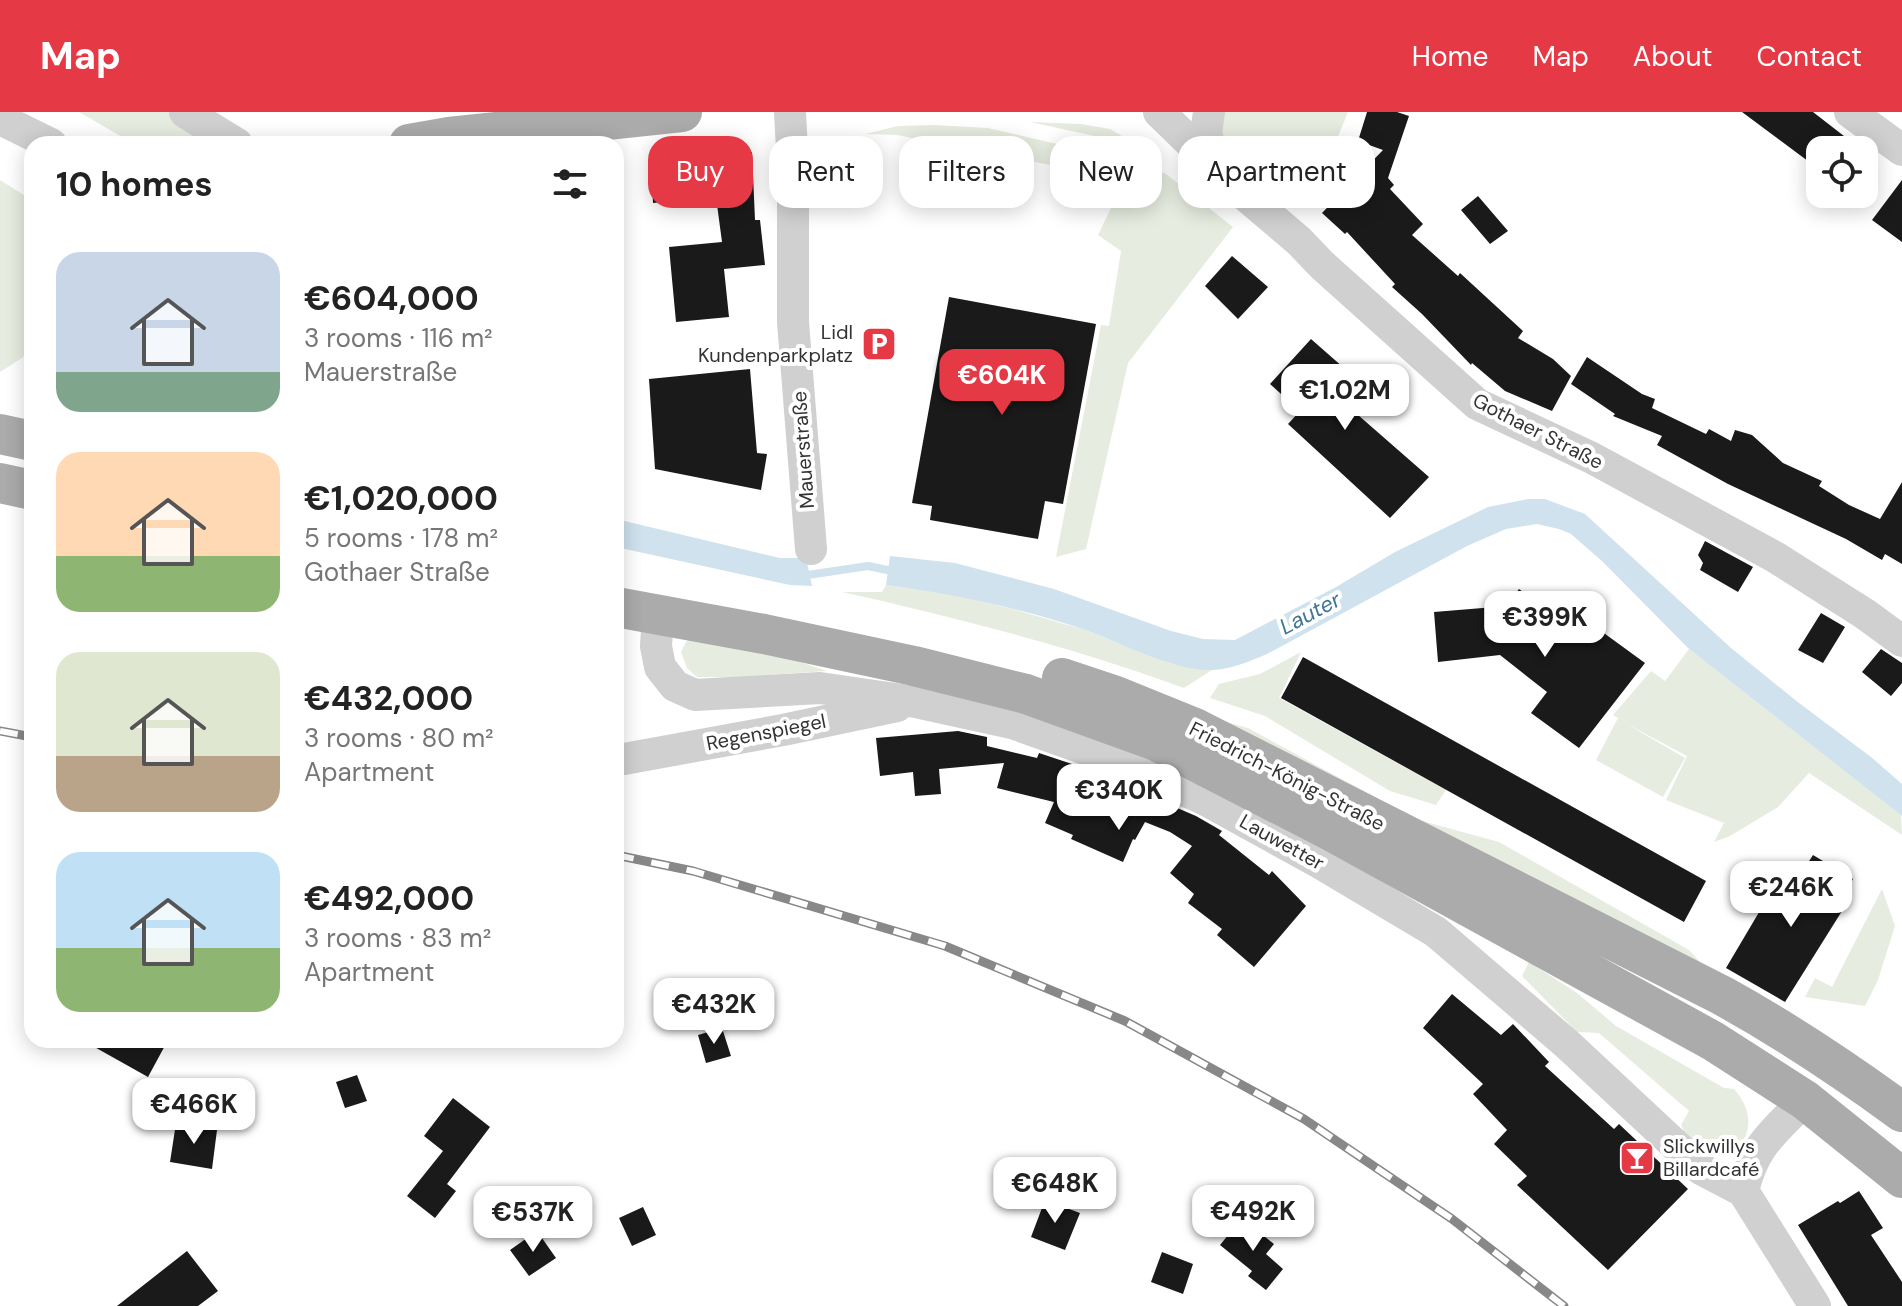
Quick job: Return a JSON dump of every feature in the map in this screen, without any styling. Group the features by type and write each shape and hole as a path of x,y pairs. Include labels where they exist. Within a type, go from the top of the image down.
{"main road":[{"path":"458,136 682,112"},
{"path":"0,434 24,439"},
{"path":"0,483 24,488"},
{"name":"Friedrich-König-Straße","path":"624,581 684,590 1033,668 1116,696 1195,728 1723,996 1808,1045 1902,1112"},
{"name":"Friedrich-König-Straße","path":"624,608 809,643 970,680 1026,694 1156,741 1331,831 1713,1041 1805,1100 1902,1178"}],"street":[{"path":"185,112 224,136"},
{"name":"Mauerstraße","path":"790,112 793,322 811,549"},
{"name":"Gothaer Straße","path":"1159,112 1185,136"},
{"path":"1207,136 1209,112"},
{"path":"1850,112 1902,150"},
{"path":"0,119 35,136"},
{"name":"Gothaer Straße","path":"1260,208 1477,404 1592,458 1775,557 1902,641"},
{"name":"Lauwetter","path":"658,614 656,646 660,667 675,686 695,695 820,688 916,702 1012,723 1105,756 1204,799 1436,932 1567,1044 1701,1169 1743,1191"},
{"name":"Regenspiegel","path":"624,759 916,702"},
{"path":"1805,1100 1759,1148 1748,1169 1743,1191 1815,1306"}],"shaded area":[{"path":"79,112 176,112 214,136 120,136"},
{"path":"1221,112 1348,112 1338,136 1222,136"},
{"path":"1030,122 1081,124 1110,129 1122,136 1094,136"},
{"path":"898,126 988,128 1023,136 865,134"},
{"path":"1034,139 1050,142 1050,165 1034,162"},
{"path":"1162,173 1178,183 1178,208 1209,208 1233,227 1128,363 1086,549 1056,557 1101,325 1109,326 1121,251 1098,235 1111,208 1162,208"},
{"path":"0,180 24,195 24,356 0,372"},
{"path":"886,585 950,593 1016,610 1085,630 1170,663 1212,670 1184,688 1014,634 842,592 882,592"},
{"path":"696,635 827,671 697,677 687,668 681,652 686,642"},
{"path":"1689,649 1901,815 1902,835 1809,773 1778,807 1730,836 1714,842 1724,823 1666,800 1687,756 1625,723 1685,758 1663,797 1596,760 1618,718 1613,715 1651,671 1665,681"},
{"path":"1301,652 1279,698 1446,790 1436,805 1390,791 1265,716 1210,698 1219,684 1260,674"},
{"path":"1188,711 1248,728 1415,819 1499,842 1689,950 1708,971"},
{"path":"1882,889 1895,926 1878,980 1865,1006 1805,997 1815,978 1832,987"},
{"path":"1529,962 1577,993 1616,1026 1724,1088 1734,1089 1746,1107 1748,1125 1744,1139 1734,1150 1722,1156 1707,1154 1693,1144 1681,1125 1689,1111 1599,1033 1577,1032 1522,976"}],"water":[{"path":"1545,499 1585,514 1731,648 1902,784 1902,816 1689,649 1602,561 1571,534 1559,529 1537,524 1506,529 1467,546 1267,654 1214,670 1166,662 1085,630 1011,608 886,585 890,556 955,563 1054,589 1171,631 1203,639 1235,640 1395,552 1488,507"},
{"path":"624,521 780,558 806,558 812,586 790,585 624,549"}],"building":[{"path":"1367,112 1397,112 1409,116 1388,178 1394,185 1390,189 1423,224 1412,235 1458,276 1460,273 1523,331 1518,338 1553,359 1571,376 1552,411 1505,391 1471,365 1392,287 1395,284 1347,232 1345,234 1322,213 1327,208 1375,208 1375,158 1383,150 1375,147 1375,136 1360,136"},
{"path":"1742,112 1813,112 1844,136 1806,136 1806,160"},
{"path":"753,175 755,220 760,220 765,265 724,269 729,317 676,322 669,247 722,242 717,208 753,208"},
{"path":"1902,180 1902,242 1872,220"},
{"path":"1478,196 1508,231 1490,244 1461,210"},
{"path":"1232,256 1268,287 1238,319 1205,286"},
{"path":"949,297 1096,324 1063,504 1045,501 1038,539 930,520 932,506 912,503"},
{"path":"1311,339 1344,368 1326,387 1429,477 1390,518 1288,424 1300,411 1270,384"},
{"path":"1587,357 1642,394 1655,399 1652,408 1706,434 1709,429 1731,441 1735,430 1752,435 1783,463 1822,481 1819,486 1849,505 1880,519 1902,482 1902,564 1885,554 1882,560 1846,539 1728,484 1657,445 1662,436 1613,416 1615,414 1571,384"},
{"path":"750,369 757,453 767,454 761,490 655,469 649,379"},
{"path":"1705,541 1753,567 1738,592 1700,570 1703,563 1698,555"},
{"path":"1519,589 1567,625 1575,612 1645,663 1579,748 1531,713 1547,692 1500,655 1438,662 1434,612 1507,606"},
{"path":"1821,613 1845,627 1823,663 1798,650"},
{"path":"1881,649 1902,663 1902,683 1891,696 1862,672"},
{"path":"1303,657 1706,881 1684,922 1281,698"},
{"path":"958,731 987,737 987,746 1037,758 1039,753 1072,764 1061,797 1099,815 1114,781 1196,816 1222,831 1219,835 1269,875 1272,871 1306,906 1254,967 1217,935 1222,929 1188,903 1194,894 1170,873 1192,846 1170,832 1145,822 1123,862 1071,839 1073,835 1045,823 1054,802 997,788 1004,763 939,769 941,794 915,796 913,772 880,776 876,738"},
{"path":"1813,855 1853,879 1837,908 1842,911 1785,1002 1726,968 1781,875 1795,883"},
{"path":"1452,994 1501,1035 1513,1024 1549,1062 1545,1066 1614,1129 1619,1124 1688,1189 1608,1270 1517,1185 1527,1176 1494,1144 1507,1130 1473,1094 1483,1084 1423,1028"},
{"path":"722,1028 731,1056 706,1063 698,1035"},
{"path":"96,1048 164,1048 148,1077"},
{"path":"357,1075 367,1101 345,1108 336,1082"},
{"path":"453,1098 490,1127 447,1184 456,1191 435,1218 407,1196 443,1151 424,1136"},
{"path":"176,1123 217,1130 212,1169 170,1162"},
{"path":"1859,1191 1883,1228 1871,1235 1902,1282 1902,1306 1848,1306 1798,1225"},
{"path":"1045,1200 1080,1213 1065,1250 1031,1237"},
{"path":"643,1207 656,1235 632,1246 619,1218"},
{"path":"1242,1218 1274,1244 1266,1254 1283,1269 1266,1290 1248,1276 1252,1271 1220,1245"},
{"path":"537,1231 556,1258 529,1276 510,1250"},
{"path":"187,1251 218,1291 198,1306 117,1306"},
{"path":"1162,1252 1193,1264 1183,1294 1151,1282"}],"waterway":[{"name":"Lauter","path":"801,576 868,566 897,572"}],"railway":[{"path":"0,731 24,736"},
{"path":"624,857 693,871 945,946 1125,1021 1304,1119 1452,1219 1564,1306"}],"place":[{"name":"Lidl Kundenparkplatz","path":"879,344"},
{"name":"Slickwillys Billardcafé","path":"1637,1158"}]}
